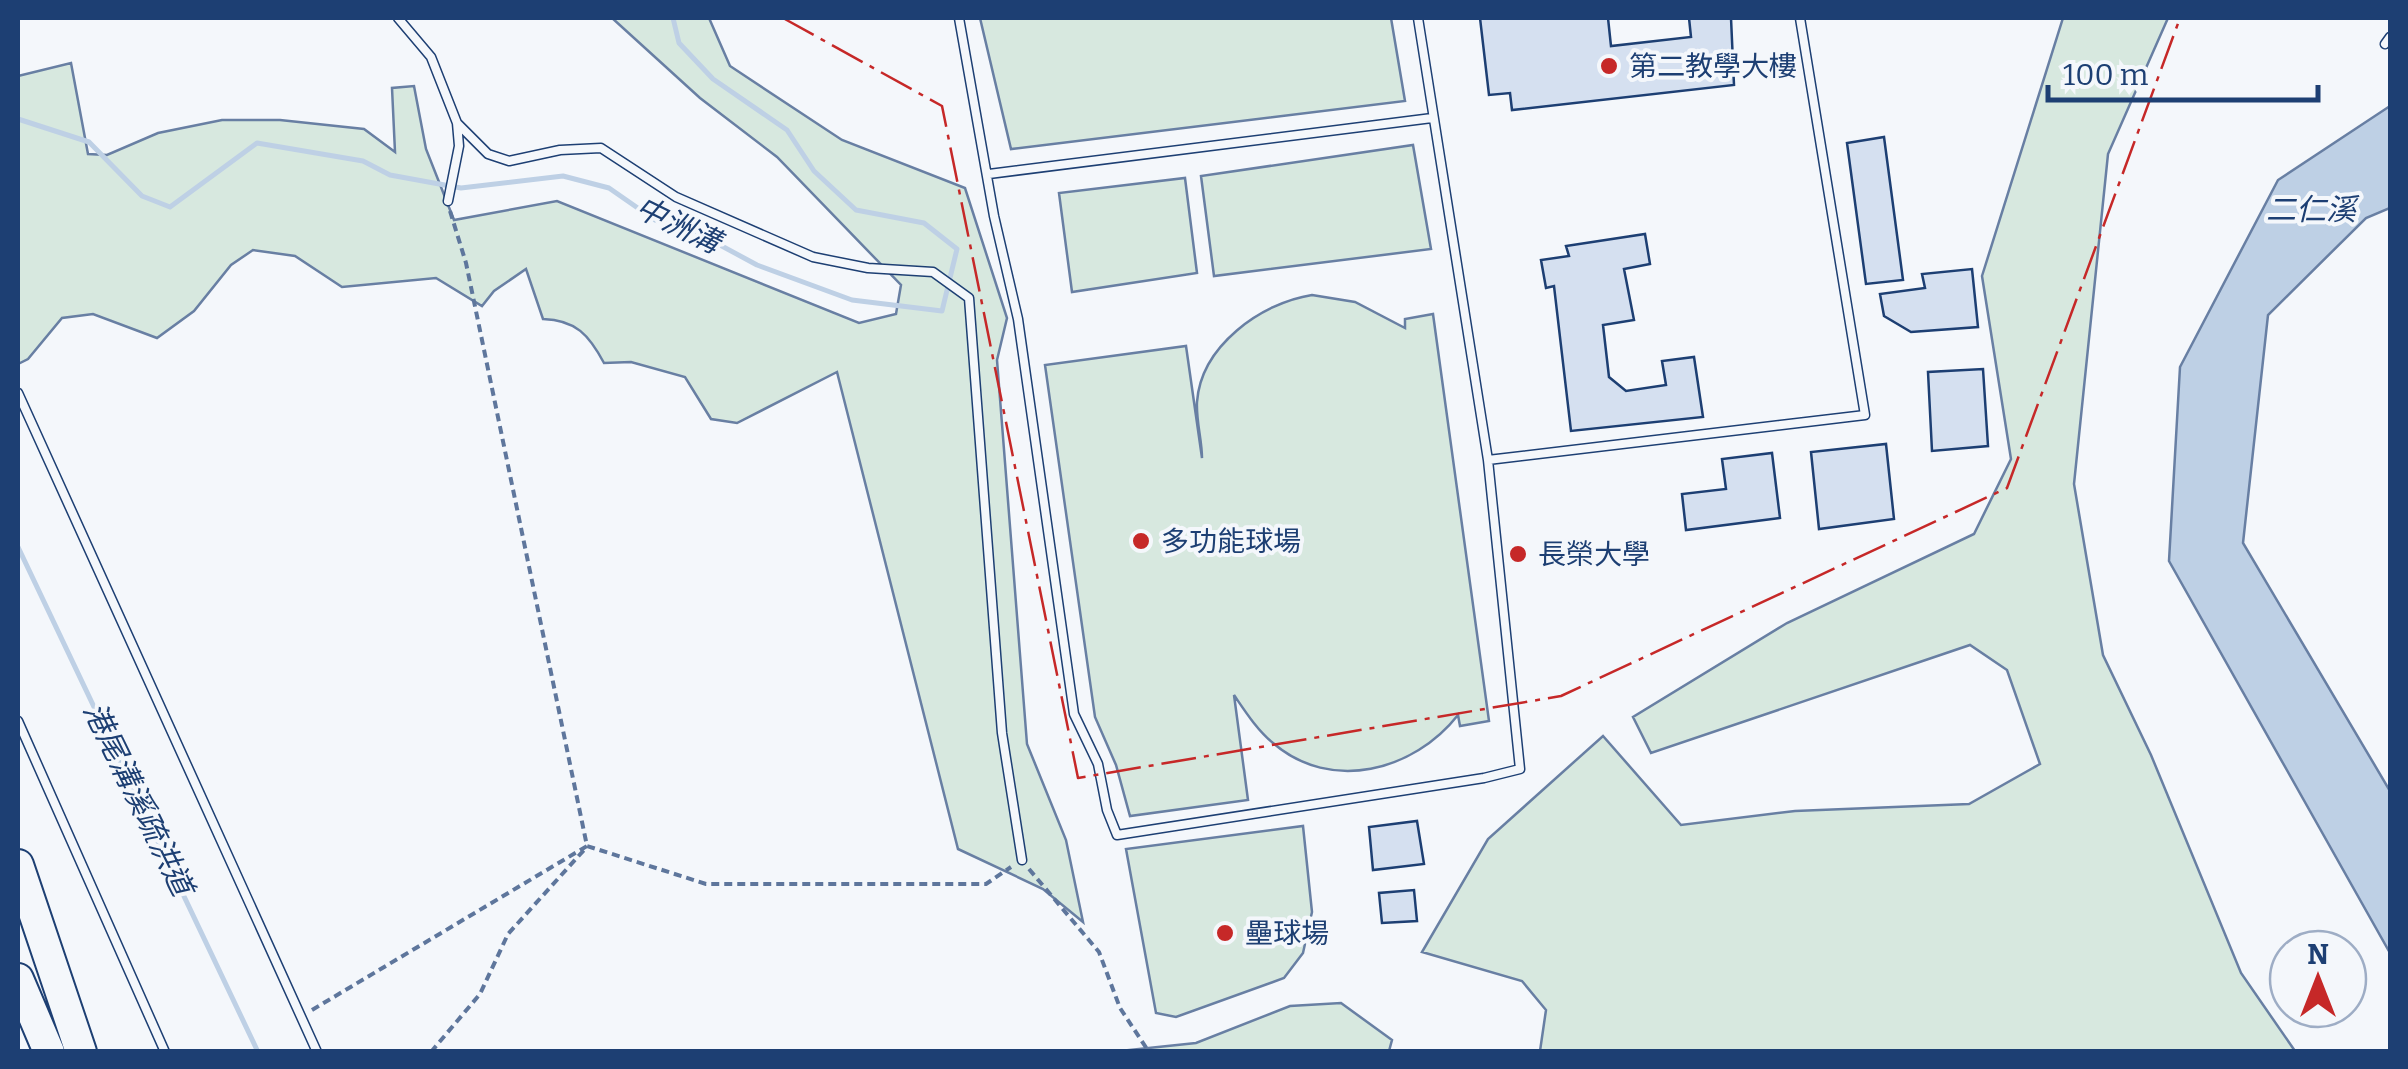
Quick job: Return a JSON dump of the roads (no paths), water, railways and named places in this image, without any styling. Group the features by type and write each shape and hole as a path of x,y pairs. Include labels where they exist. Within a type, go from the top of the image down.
{"highway":[{"path":"18,865 81,1052"},
{"path":"18,978 49,1052"}],"lane":[{"path":"398,18 432,57 456,123 459,146 448,202"},
{"path":"960,18 1018,319 1074,714 1098,764 1107,810 1118,835 1484,778 1520,769 1488,460 1418,18"},
{"path":"1488,460 1866,415 1800,18"},
{"path":"989,174 1432,118"},
{"path":"456,123 488,154 509,161 560,150 601,148 676,197 814,258 868,268 933,272 969,298 1002,733 1022,860"},
{"path":"18,394 317,1052"},
{"path":"18,721 164,1052"}],"water":[{"name":"二仁溪","path":"2390,106 2390,208 2366,218 2268,315 2243,543 2390,791 2390,953 2169,561 2180,367 2278,180"}],"waterway":[{"name":"中洲溝","path":"18,119 89,142 142,196 170,207 257,143 363,161 390,175 461,188 563,176 609,188 655,220 694,231 757,265 852,300 942,311 957,249 924,223 856,210 814,171 787,130 713,79 679,43 673,18"},
{"name":"港尾溝溪疏洪道","path":"18,547 258,1052"}],"place":[{"name":"第二教學大樓","path":"1609,66"},
{"name":"多功能球場","path":"1141,541"},
{"name":"長榮大學","path":"1518,554"},
{"name":"壘球場","path":"1225,933"}]}
